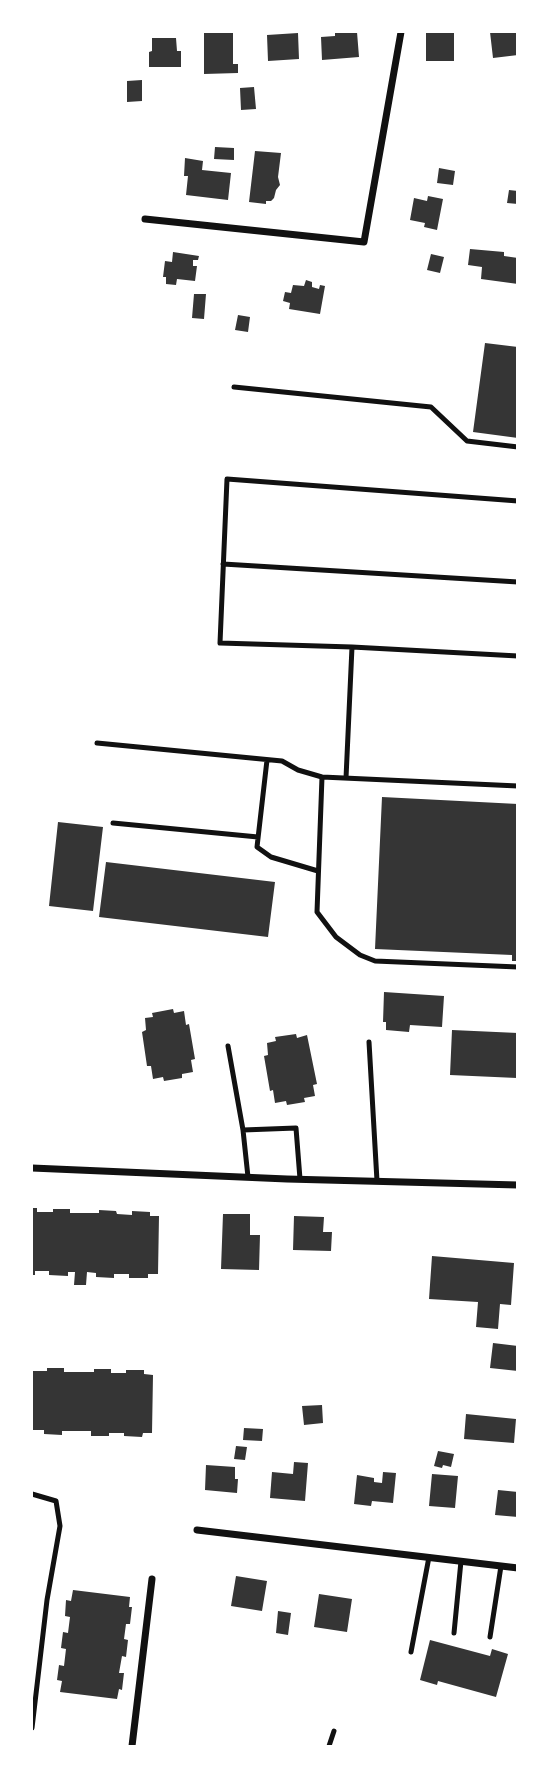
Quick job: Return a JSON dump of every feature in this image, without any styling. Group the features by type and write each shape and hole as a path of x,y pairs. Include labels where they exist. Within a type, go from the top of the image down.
{"street":[{"path":"145,219 364,242 401,32"},
{"path":"32,1168 517,1185"},
{"path":"197,1530 517,1568"},
{"path":"132,1746 152,1579"}],"lane":[{"path":"234,387 431,407 467,441 517,447"},
{"path":"517,501 227,480 220,643 352,646 517,656"},
{"path":"223,564 517,582"},
{"path":"346,778 352,646"},
{"path":"97,743 282,761 298,770 322,777 517,786"},
{"path":"267,760 257,847 271,857 318,871"},
{"path":"322,777 317,912 337,937 360,955 375,961 517,967"},
{"path":"113,823 258,836"},
{"path":"369,1042 377,1181"},
{"path":"228,1046 243,1130 248,1177"},
{"path":"243,1130 296,1128 300,1179"},
{"path":"32,1494 56,1501 60,1526 47,1600 32,1728"},
{"path":"411,1652 429,1557"},
{"path":"454,1633 461,1561"},
{"path":"490,1637 501,1566"},
{"path":"330,1746 334,1731"}],"building":[{"path":"204,32 233,32 233,64 238,64 238,73 204,74"},
{"path":"357,32 359,57 322,60 321,37"},
{"path":"426,32 454,32 454,61 426,61"},
{"path":"490,32 516,32 518,55 493,58"},
{"path":"298,33 299,59 268,61 267,35"},
{"path":"152,38 176,38 177,51 181,51 181,67 149,67"},
{"path":"142,80 142,101 127,102 127,81"},
{"path":"254,87 256,109 241,110 240,88"},
{"path":"215,147 234,148 234,160 214,159"},
{"path":"255,151 281,153 278,177 280,185 274,198 266,201 266,204 249,202"},
{"path":"185,158 203,161 202,170 231,173 228,200 186,195 188,176 184,176"},
{"path":"439,168 455,171 453,185 437,183"},
{"path":"509,190 518,191 518,204 507,203"},
{"path":"428,196 443,199 437,230 424,227 425,223 410,220 414,198 427,201"},
{"path":"470,249 504,252 504,256 518,258 518,284 481,279 482,267 468,265"},
{"path":"173,252 199,256 198,260 193,260 193,266 197,266 195,281 177,279 176,285 166,284 166,277 163,277 165,261 172,262"},
{"path":"431,254 444,257 440,273 427,270"},
{"path":"306,280 312,282 312,287 319,289 320,285 325,286 320,314 289,309 290,303 283,301 285,292 291,293 293,285 304,286"},
{"path":"194,294 206,294 204,319 192,318"},
{"path":"238,315 250,317 248,332 235,330"},
{"path":"485,343 518,347 518,438 473,432"},
{"path":"382,797 518,804 518,961 512,961 512,955 375,949"},
{"path":"58,822 103,827 93,911 49,906"},
{"path":"106,862 275,882 268,937 99,917"},
{"path":"384,992 444,996 442,1027 410,1025 409,1032 386,1030 386,1022 383,1022"},
{"path":"173,1009 174,1013 184,1011 186,1025 189,1024 195,1059 191,1060 193,1072 182,1074 182,1078 164,1081 163,1077 153,1079 151,1066 147,1066 142,1032 146,1030 145,1018 153,1017 152,1013"},
{"path":"452,1030 518,1033 517,1078 450,1075"},
{"path":"296,1034 297,1038 307,1035 317,1084 313,1085 315,1096 304,1098 305,1102 287,1105 286,1101 275,1103 273,1090 270,1091 264,1056 268,1055 267,1043 276,1041 275,1037"},
{"path":"32,1208 37,1208 37,1212 70,1209 70,1213 99,1213 99,1210 132,1215 132,1211 150,1212 150,1216 159,1216 158,1274 148,1274 148,1278 129,1278 129,1274 114,1274 114,1278 96,1277 96,1273 87,1272 86,1285 74,1285 75,1272 68,1272 68,1276 35,1271 35,1275 32,1275"},
{"path":"223,1214 250,1214 250,1235 260,1235 259,1270 221,1269"},
{"path":"294,1216 324,1217 323,1232 332,1232 331,1251 293,1250"},
{"path":"432,1256 514,1263 511,1305 500,1304 498,1329 476,1327 478,1302 429,1299"},
{"path":"493,1343 518,1346 518,1371 490,1368"},
{"path":"47,1368 64,1368 64,1372 111,1369 111,1373 144,1370 144,1374 153,1375 152,1433 143,1433 142,1437 124,1436 124,1433 91,1436 91,1431 62,1431 62,1435 32,1430 32,1371 47,1371"},
{"path":"322,1405 323,1423 304,1425 302,1406"},
{"path":"466,1414 516,1419 514,1443 464,1439"},
{"path":"244,1428 263,1429 262,1441 243,1440"},
{"path":"236,1446 247,1447 245,1460 234,1459"},
{"path":"438,1451 454,1454 451,1467 434,1466"},
{"path":"294,1462 308,1463 305,1501 270,1498 272,1472 293,1474"},
{"path":"206,1465 235,1467 237,1493 205,1490"},
{"path":"383,1472 396,1473 393,1503 372,1501 371,1506 354,1504 357,1475 374,1478 374,1482 382,1483"},
{"path":"432,1474 458,1476 455,1508 429,1506"},
{"path":"498,1490 518,1492 518,1517 495,1515"},
{"path":"236,1576 267,1581 262,1611 231,1606"},
{"path":"73,1590 130,1597 130,1624 126,1624 124,1639 128,1640 126,1657 122,1656 119,1673 124,1673 122,1690 119,1689 117,1699 60,1692 62,1681 57,1680 59,1665 64,1666 66,1649 61,1648 63,1632 68,1633 70,1617 65,1616 66,1600 71,1601"},
{"path":"319,1594 352,1599 347,1632 314,1627"},
{"path":"278,1611 291,1613 288,1635 276,1633"},
{"path":"430,1640 490,1656 492,1649 508,1654 496,1697 438,1681 437,1685 420,1680"}]}
